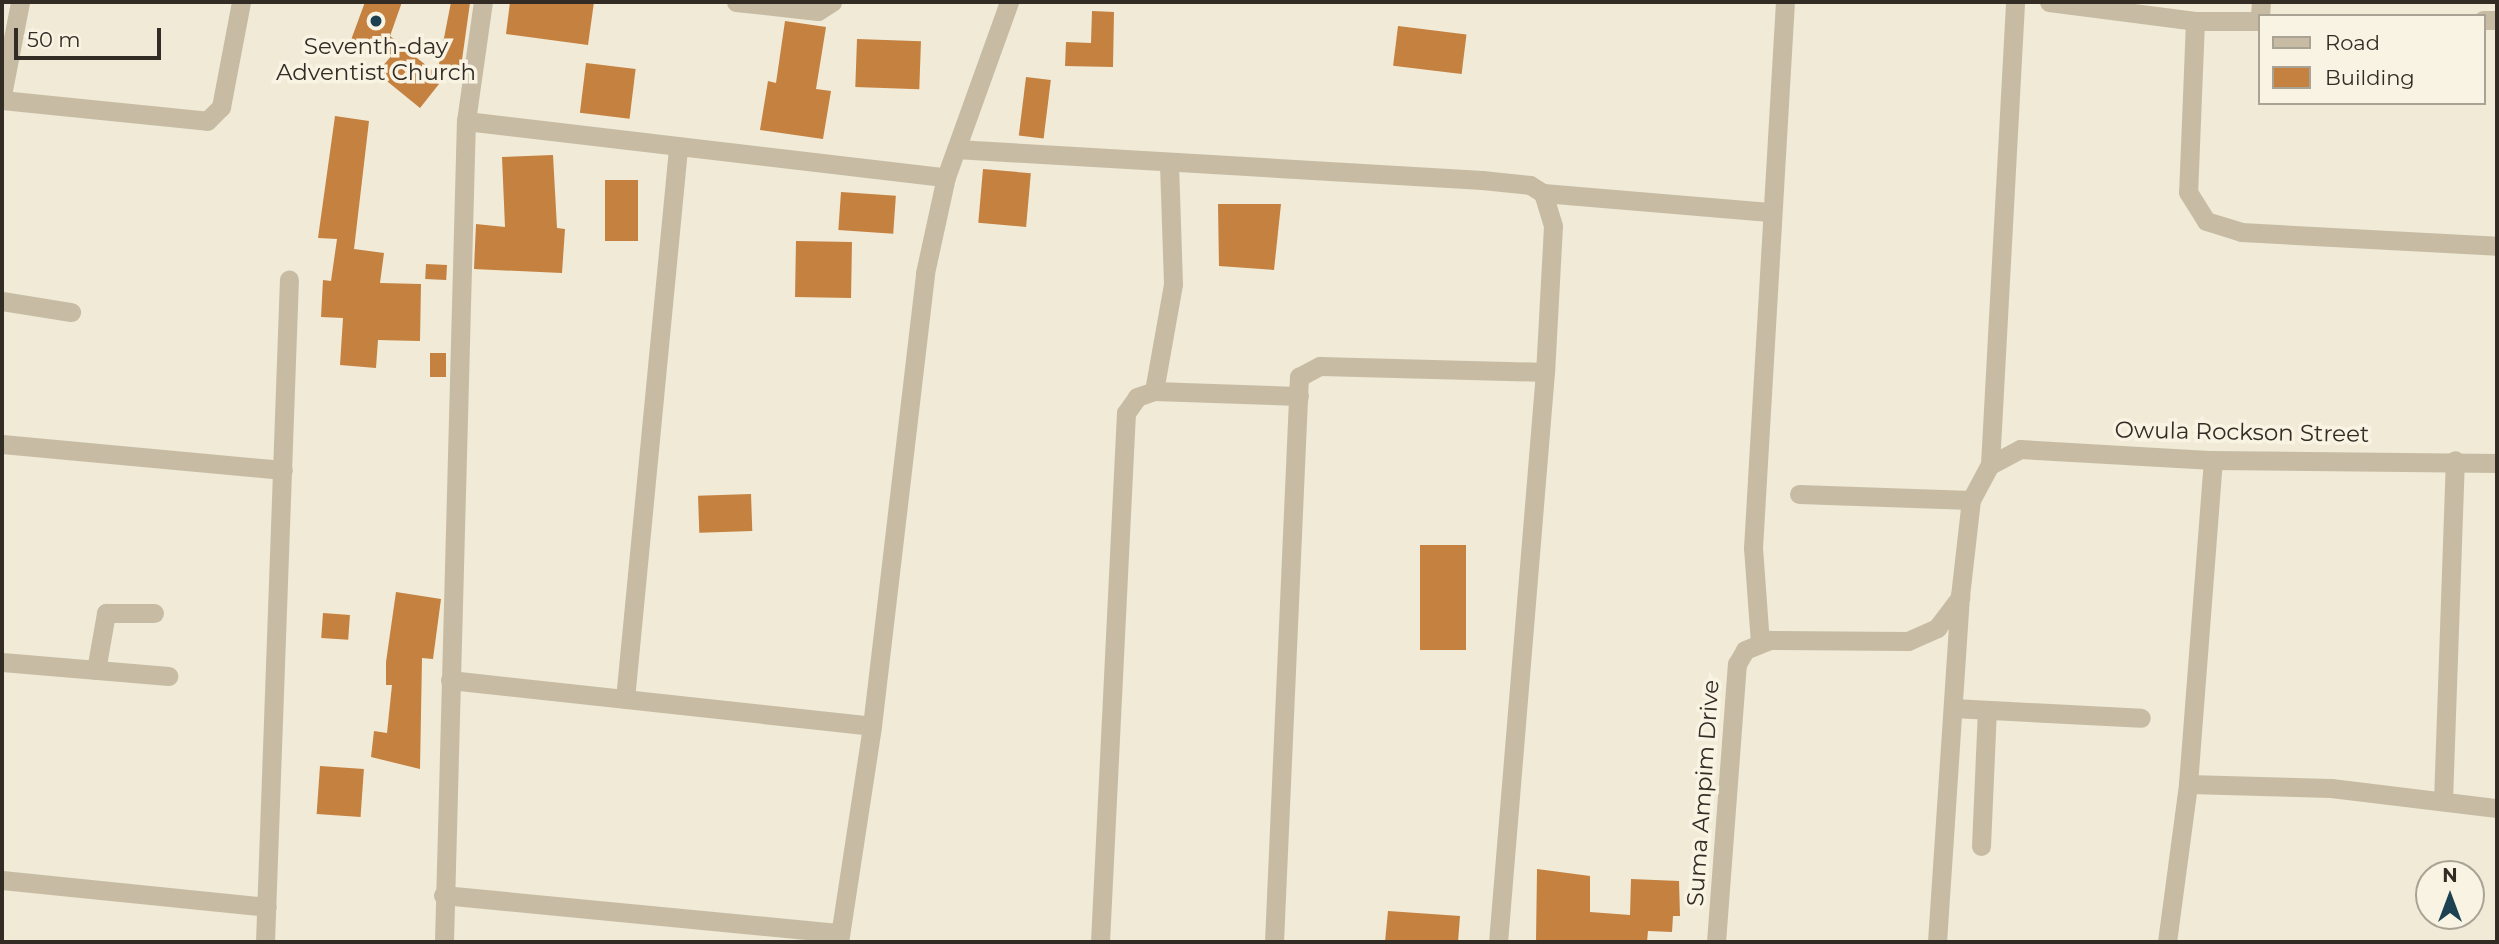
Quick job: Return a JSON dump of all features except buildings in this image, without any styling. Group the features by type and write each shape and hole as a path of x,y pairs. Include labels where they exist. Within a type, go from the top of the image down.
{"street":[{"path":"20,2 2,97 207,121 221,107 241,2"},
{"path":"444,942 443,895 466,121 483,2"},
{"path":"736,2 818,10 832,2"},
{"path":"443,895 840,938 872,726 925,273 946,177 1009,2"},
{"path":"1785,2 1769,212 1753,548 1752,646 1908,642 1937,628 1960,596"},
{"path":"1937,942 1960,596 1971,500 1990,465 2015,2"},
{"path":"2049,2 2194,21 2258,21"},
{"path":"2194,21 2188,192 2206,221 2241,232 2497,246"},
{"path":"466,121 678,149 946,177"},
{"path":"625,699 678,149"},
{"path":"956,149 1482,180 1530,185 1543,192 1769,212"},
{"path":"1154,391 1173,284 1169,162"},
{"path":"1498,942 1545,372 1553,226 1543,192"},
{"path":"265,942 289,279"},
{"path":"2,301 71,312"},
{"path":"1274,942 1299,377 1320,366 1545,372"},
{"path":"1100,942 1126,413 1137,397 1154,391 1299,396"},
{"path":"2,444 283,470"},
{"name":"Owula Rockson Street","path":"1990,465 2020,449 2213,460 2455,460 2497,463"},
{"path":"2167,942 2188,784 2213,460"},
{"path":"2443,801 2455,460"},
{"path":"1798,494 1971,500"},
{"path":"96,670 106,613 155,613"},
{"name":"Suma Ampim Drive","path":"1716,942 1737,664 1752,646"},
{"path":"2,662 168,676"},
{"path":"450,680 872,726"},
{"path":"1953,708 2141,718"},
{"path":"1981,846 1987,710"},
{"path":"2188,784 2331,788 2497,808"},
{"path":"2,880 267,907"}],"place":[{"name":"Seventh-day Adventist Church","path":"376,21"}]}
